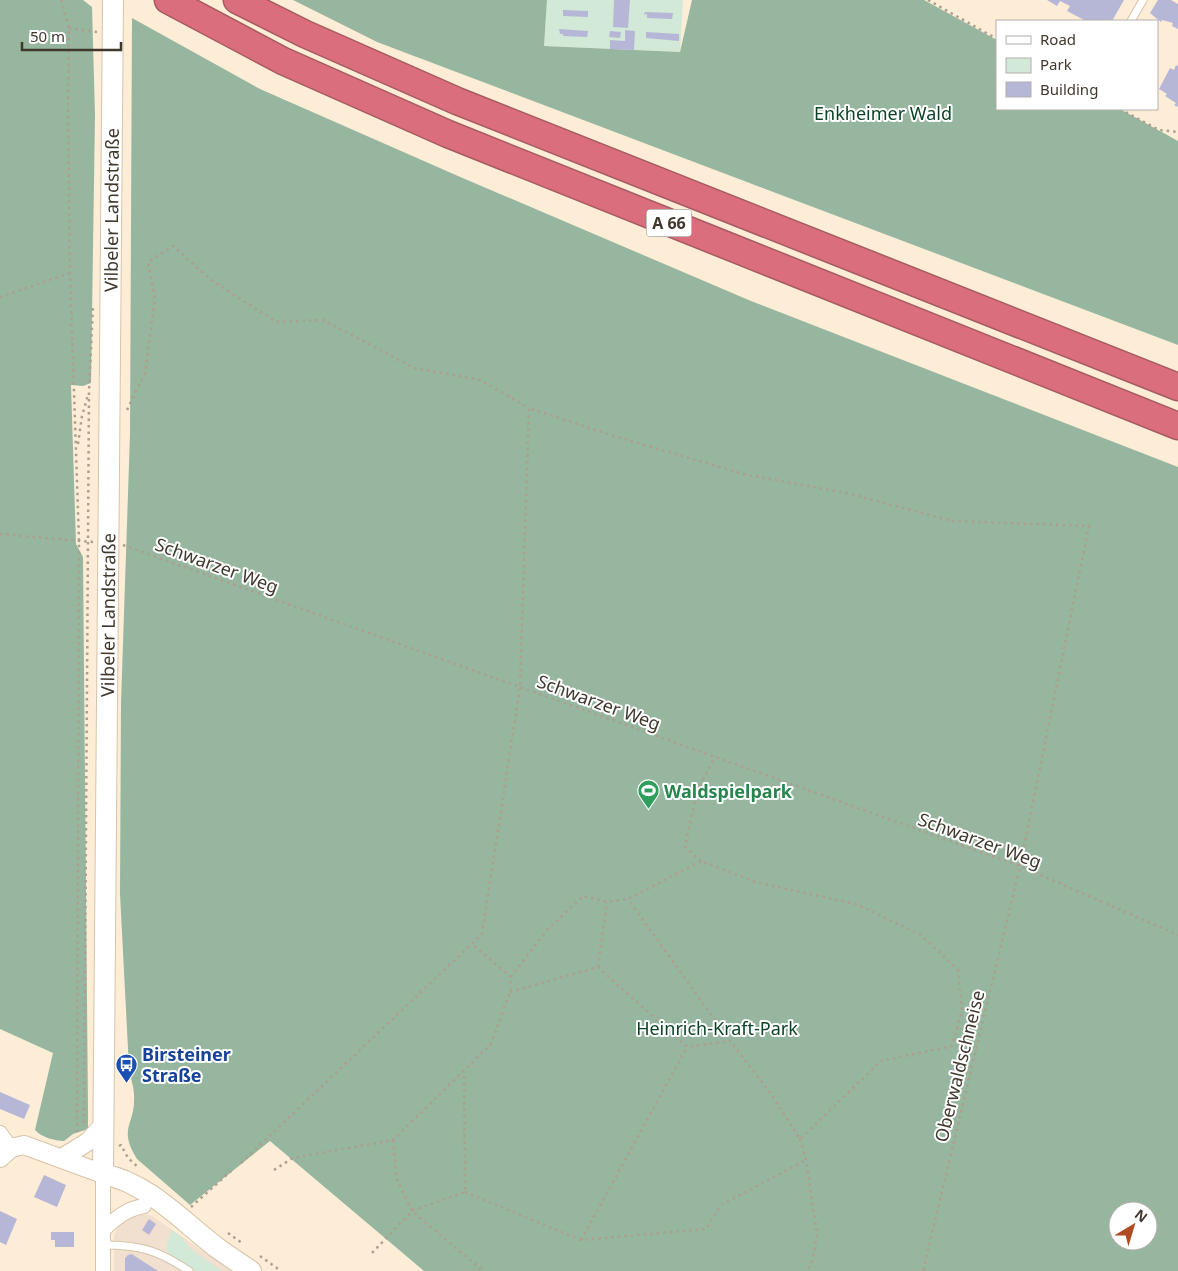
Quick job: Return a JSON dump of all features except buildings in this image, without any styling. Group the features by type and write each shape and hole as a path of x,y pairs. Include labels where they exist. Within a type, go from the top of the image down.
{"highway":[{"name":"A 66","path":"168,0 283,61 448,134 1178,426"},
{"name":"A 66","path":"236,0 305,34 457,101 1178,387"}],"main road":[{"name":"Vilbeler Landstraße","path":"103,1174 98,542 113,6"},
{"path":"104,1124 117,1160 142,1197"},
{"path":"103,1174 127,1181 142,1197 218,1238 255,1263"}],"street":[{"path":"62,1158 84,1145 104,1124"},
{"path":"0,1133 5,1153 24,1145 103,1174"},
{"name":"Vilbeler Landstraße","path":"103,1174 103,1271"},
{"path":"103,1230 121,1214 131,1209 142,1197"}],"lane":[{"path":"1132,20 1143,0"},
{"path":"103,1245 126,1245 153,1251 189,1271"}],"path":[{"path":"61,0 69,28 70,273 79,541 77,1132 84,1145"},
{"path":"928,0 996,38"},
{"path":"69,28 103,33"},
{"path":"1122,110 1159,130 1178,132"},
{"path":"124,416 145,373 155,298 148,262 173,246 210,279 276,322 323,320 414,368 480,380 529,408 520,686 482,934 241,1163"},
{"path":"0,297 70,273"},
{"path":"76,452 82,416 89,391 98,542 84,1145"},
{"name":"Oberwaldschneise","path":"529,408 617,437 747,475 848,493 952,521 1089,526 1020,866 923,1271"},
{"name":"Schwarzer Weg","path":"0,534 121,544 1020,866 1178,935"},
{"path":"715,757 697,791 685,847 701,861 756,882 856,904 921,935 958,970 962,1010 952,1046 881,1061 800,1139"},
{"path":"274,1170 298,1156 393,1140 491,1044 510,992 511,977 547,930 583,896 607,902 628,899 701,861"},
{"path":"628,899 730,1041 771,1094 800,1139 806,1160 817,1234 813,1258 807,1271"},
{"path":"598,968 607,902"},
{"path":"472,944 511,977"},
{"path":"598,968 688,1047 730,1041"},
{"path":"510,992 598,968"},
{"path":"581,1240 688,1047"},
{"path":"464,1071 465,1192"},
{"path":"393,1140 397,1180 412,1211 483,1271"},
{"path":"122,1145 128,1158 136,1166"},
{"path":"372,1253 412,1211 465,1192 581,1240 706,1230 721,1205 806,1160"},
{"path":"191,1208 230,1171"},
{"path":"218,1238 244,1244"},
{"path":"255,1263 282,1271"}],"shaded area":[{"path":"139,1213 152,1216 232,1271 114,1271 114,1236 117,1229 124,1219"}],"green space":[{"path":"0,0 83,0 92,7 95,115 91,383 83,386 71,385 76,544 83,557 88,1129 73,1134 64,1141 48,1138 35,1130 53,1053 0,1029"},
{"name":"Enkheimer Wald","path":"293,0 547,0 544,46 680,52 692,0 924,0 996,39 996,110 1122,110 1178,141 1178,345 377,42"},
{"path":"547,0 683,0 680,52 544,46"},
{"name":"Heinrich-Kraft-Park","path":"132,18 260,89 458,176 751,301 1178,467 1178,1271 424,1271 270,1141 190,1205 137,1159 128,1140 134,1095 129,1068 120,894 121,703 130,434"},
{"path":"172,1230 182,1237 189,1248 222,1271 195,1271 173,1257 167,1251 166,1246"}],"place":[{"name":"Waldspielpark","path":"648,810"},
{"name":"Birsteiner Straße","path":"126,1083"}]}
